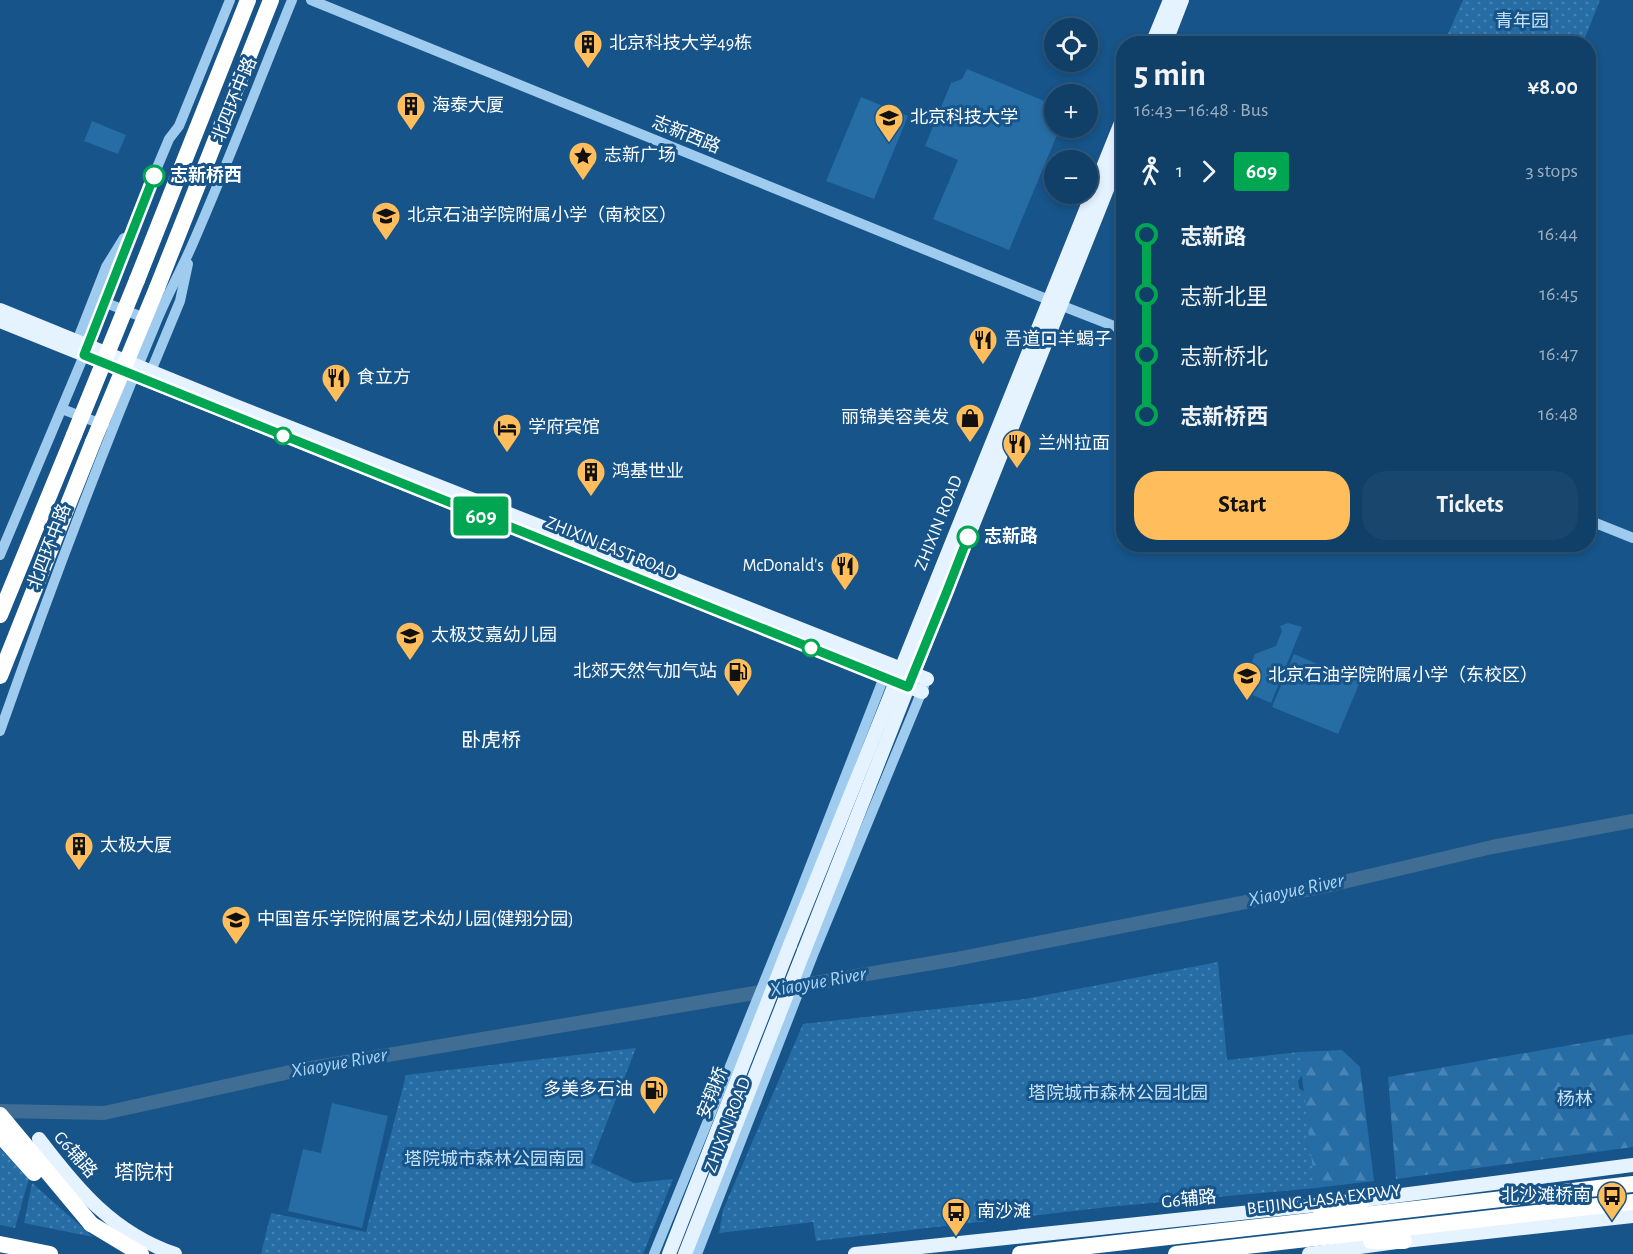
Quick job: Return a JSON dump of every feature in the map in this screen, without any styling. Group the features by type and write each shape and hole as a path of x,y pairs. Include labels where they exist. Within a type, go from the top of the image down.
{"highway":[{"path":"0,615 248,0"},
{"path":"0,681 3,668 271,0"},
{"path":"0,1115 98,1228"},
{"path":"0,1135 62,1201 98,1228 141,1254"},
{"name":"BEIJING-LASA EXPWY","path":"1020,1254 1633,1184"},
{"path":"1285,1224 1363,1200"},
{"name":"BEIJING-LASA EXPWY","path":"1176,1254 1633,1202"},
{"path":"1289,1241 1404,1241"},
{"path":"0,1244 50,1254"},
{"path":"1233,1254 1255,1245"}],"main road":[{"path":"1155,36 1170,0"},
{"path":"1168,36 1182,0"},
{"name":"ZHIXIN ROAD","path":"1055,303 1116,137"},
{"name":"ZHIXIN ROAD","path":"790,945 895,682 1055,303 1116,165"},
{"path":"0,310 141,371"},
{"path":"0,321 83,347"},
{"name":"ZHIXIN EAST ROAD","path":"141,371 927,679"},
{"name":"ZHIXIN EAST ROAD","path":"141,371 922,692"},
{"name":"ZHIXIN ROAD","path":"808,953 852,830 895,682"},
{"path":"851,862 852,830"},
{"path":"790,945 794,908"},
{"path":"808,953 823,929"},
{"name":"安翔桥","path":"669,1254 790,945"},
{"name":"安翔桥","path":"685,1254 808,953"},
{"name":"G6辅路","path":"39,1139 99,1210 126,1231 175,1254"},
{"name":"G6辅路","path":"855,1254 1363,1200 1633,1165"},
{"path":"1309,1254 1404,1241 1633,1216"}],"street":[{"path":"83,347 106,303 135,220 169,139 179,126 230,0"},
{"name":"北四环中路","path":"141,371 156,322 192,246 292,0"},
{"name":"志新西路","path":"311,0 1116,327"},
{"path":"0,555 62,409 106,267 135,220"},
{"name":"北四环中路","path":"0,731 113,429 141,371 180,301 192,246"},
{"path":"106,303 156,322"},
{"path":"62,409 113,429"},
{"path":"1596,523 1633,538"},
{"name":"ZHIXIN ROAD","path":"654,1254 771,962 901,668"},
{"path":"823,929 927,679"},
{"name":"ZHIXIN ROAD","path":"697,1254 792,1010 808,953"},
{"name":"G6辅路","path":"0,1141 39,1139"},
{"path":"669,1215 689,1229 706,1229"}],"green space":[{"name":"青年园","path":"1463,0 1600,0 1586,36 1447,36"},
{"path":"967,69 1044,101 1044,138 1056,138 1051,150 1044,150 1044,166 1009,250 933,219 958,160 925,146 951,83 962,79"},
{"path":"861,97 908,116 874,199 826,181"},
{"path":"92,121 126,135 118,154 84,141"},
{"path":"1288,623 1302,627 1271,703 1241,690 1255,654 1276,646 1282,631 1280,626"},
{"path":"1294,654 1360,682 1338,734 1272,707"},
{"name":"塔院城市森林公园北园","path":"1218,962 1227,1060 1299,1052 1303,1074 1298,1081 1299,1088 1306,1093 1315,1188 1108,1207 816,1241 813,1222 719,1233 723,1210 803,1024 1025,999"},
{"name":"杨林","path":"1633,1034 1633,1147 1396,1179 1388,1077"},
{"name":"塔院城市森林公园南园","path":"636,1048 591,1163 634,1183 673,1179 643,1254 261,1254 271,1213 366,1232 406,1075"},
{"path":"1342,1050 1360,1067 1374,1181 1315,1188 1299,1052"},
{"path":"332,1103 388,1116 362,1228 288,1211 303,1149 321,1153"},
{"path":"0,1148 29,1178 15,1228 0,1225"},
{"path":"32,1183 93,1237 24,1223"}],"waterway":[{"name":"Xiaoyue River","path":"0,1111 104,1113 299,1070 956,959 1322,887 1492,847 1633,821"}],"bus line":[{"name":"609","path":"154,176 84,355 908,687 968,537"}],"place":[{"name":"北京科技大学49栋","path":"588,70"},
{"name":"海泰大厦","path":"411,132"},
{"name":"北京科技大学","path":"889,144"},
{"name":"志新桥西","path":"154,176"},
{"name":"志新广场","path":"583,182"},
{"name":"北京石油学院附属小学（南校区）","path":"386,242"},
{"name":"吾道口羊蝎子","path":"983,366"},
{"name":"食立方","path":"336,404"},
{"name":"丽锦美容美发","path":"970,444"},
{"name":"学府宾馆","path":"507,454"},
{"name":"兰州拉面","path":"1017,470"},
{"name":"鸿基世业","path":"591,498"},
{"name":"志新路","path":"968,537"},
{"name":"McDonald's","path":"845,592"},
{"name":"太极艾嘉幼儿园","path":"410,662"},
{"name":"北郊天然气加气站","path":"738,698"},
{"name":"北京石油学院附属小学（东校区）","path":"1247,702"},
{"name":"太极大厦","path":"79,872"},
{"name":"中国音乐学院附属艺术幼儿园(健翔分园)","path":"236,946"},
{"name":"多美多石油","path":"654,1116"},
{"name":"北沙滩桥南","path":"1612,1222"},
{"name":"南沙滩","path":"956,1238"}],"district":[{"name":"卧虎桥","path":"491,741"},
{"name":"塔院村","path":"144,1173"}]}
